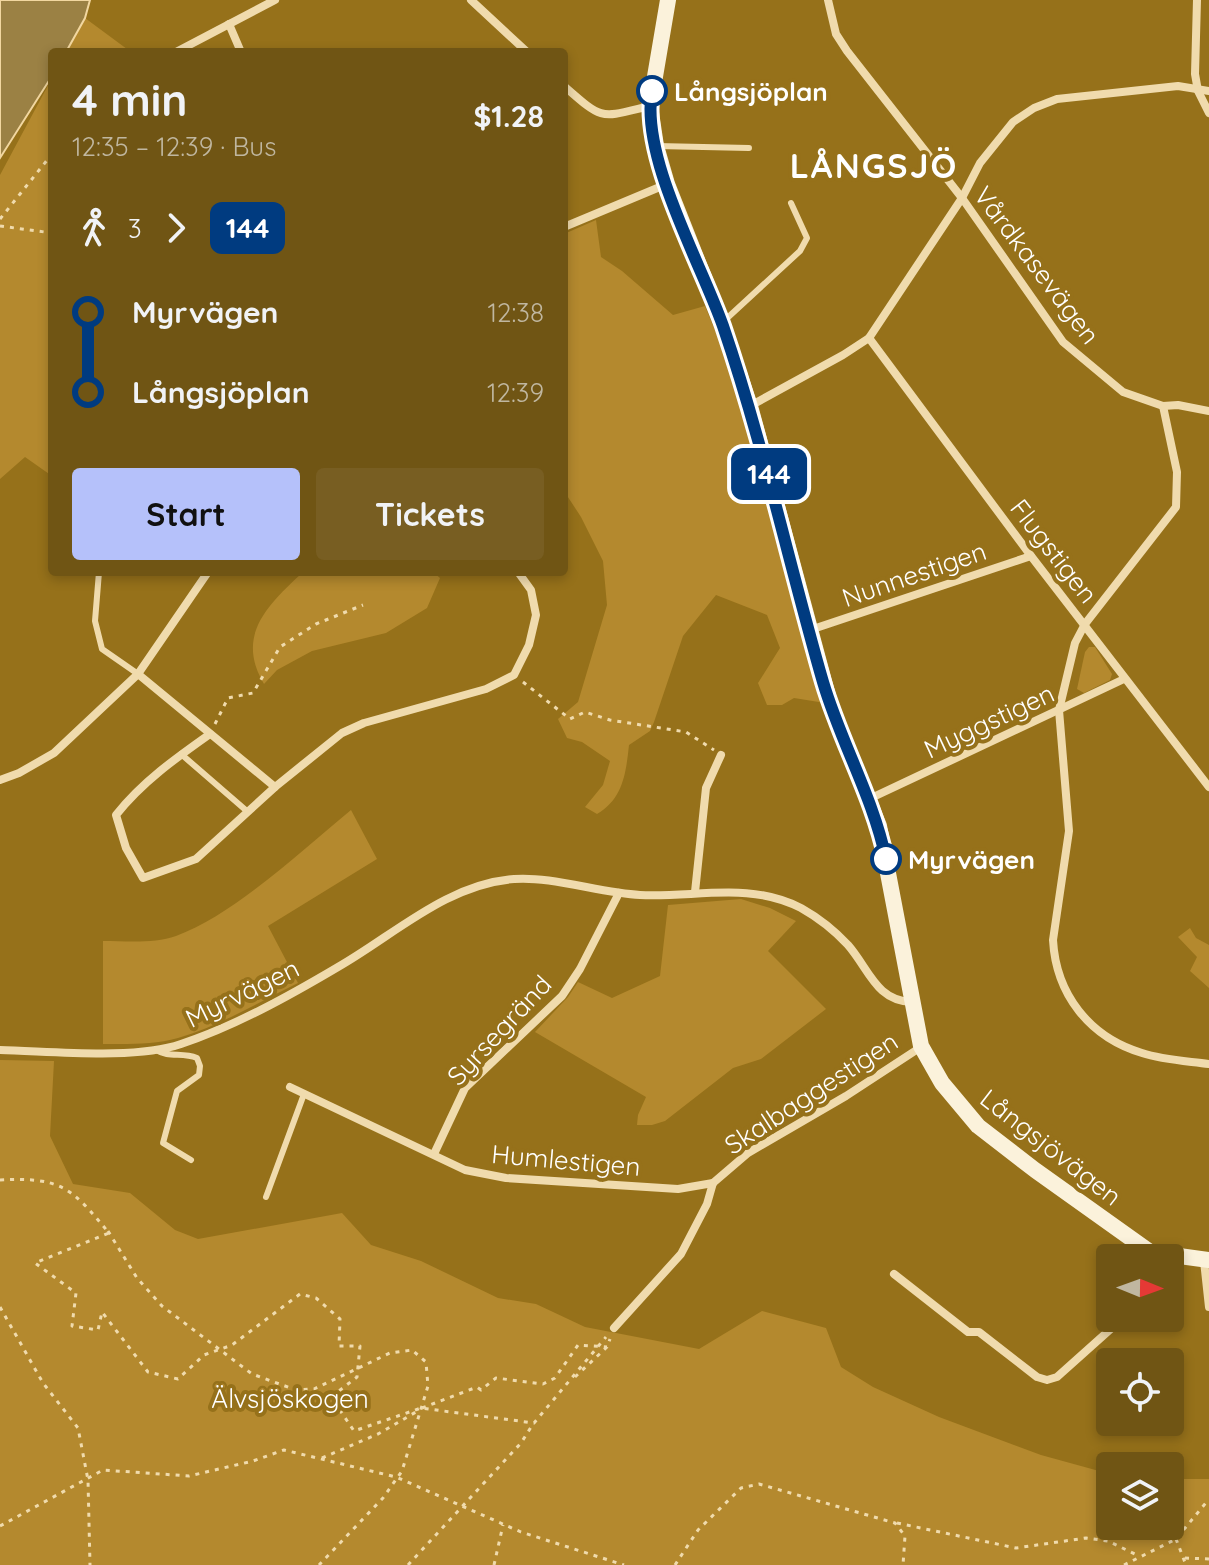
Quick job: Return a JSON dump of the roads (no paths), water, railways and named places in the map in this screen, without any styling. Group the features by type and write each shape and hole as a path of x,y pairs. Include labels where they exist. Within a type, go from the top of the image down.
{"street":[{"path":"184,48 275,0"},
{"path":"471,0 523,48"},
{"name":"Långsjövägen","path":"668,0 650,106 656,146 667,184 722,323 750,406 831,707 879,826 894,891 921,1046 942,1083 978,1126 1134,1244"},
{"name":"Vårdkasevägen","path":"828,0 836,34 847,51 962,198 1063,342 1123,392 1163,406 1178,405 1209,411"},
{"path":"1197,0 1195,74 1198,91 1209,113"},
{"path":"229,24 239,48"},
{"path":"750,406 869,338 962,198 990,148 1013,122 1034,108 1057,99 1154,87 1178,86 1209,91"},
{"path":"568,90 592,111 604,116 650,106"},
{"path":"568,225 667,184"},
{"name":"Flugstigen","path":"869,338 1124,679 1209,787"},
{"path":"1163,406 1177,472 1176,507 1085,624 1075,643 1059,710 1069,831 1053,940 1057,972 1065,991 1075,1008 1107,1038 1144,1054 1209,1064"},
{"name":"Nunnestigen","path":"809,631 1031,556"},
{"path":"0,780 54,753 138,674 205,576"},
{"path":"210,734 132,794 116,815 126,848 143,878 196,859 275,787 342,733 364,723 486,689 514,675 529,645 536,615 531,590 521,576"},
{"path":"138,674 275,787"},
{"name":"Myggstigen","path":"869,799 1124,679"},
{"path":"695,892 706,788 721,755"},
{"name":"Myrvägen","path":"0,1050 140,1052 180,1045 290,994 339,967 441,902 476,885 517,878 642,895 745,892 800,908 830,928 848,946 886,996 912,1002"},
{"name":"Syrsegränd","path":"434,1154 465,1088 562,996 580,969 619,893"},
{"name":"Skalbaggestigen","path":"614,1328 681,1254 707,1204 713,1183 748,1153 846,1096 921,1046"},
{"name":"Humlestigen","path":"290,1087 465,1170 506,1178 678,1189 713,1183"},
{"name":"Långsjövägen","path":"1184,1259 1207,1261"},
{"path":"1207,1261 1209,1307"},
{"path":"894,1274 968,1332 979,1332 1037,1377 1047,1380 1057,1377 1107,1332"}],"lane":[{"path":"656,146 749,148"},
{"path":"722,323 800,251 807,238 791,203"},
{"path":"99,576 95,621 102,649 138,674"},
{"path":"181,754 248,812"},
{"path":"156,1050 164,1056 190,1055 197,1058 200,1066 199,1075 177,1091 163,1143 191,1160"},
{"path":"266,1197 304,1094"}],"place":[{"name":"Långsjöplan","path":"652,91"},
{"name":"Myrvägen","path":"886,859"}],"district":[{"name":"LÅNGSJÖ","path":"874,165"}],"park label":[{"name":"Älvsjöskogen","path":"290,1398"}]}
